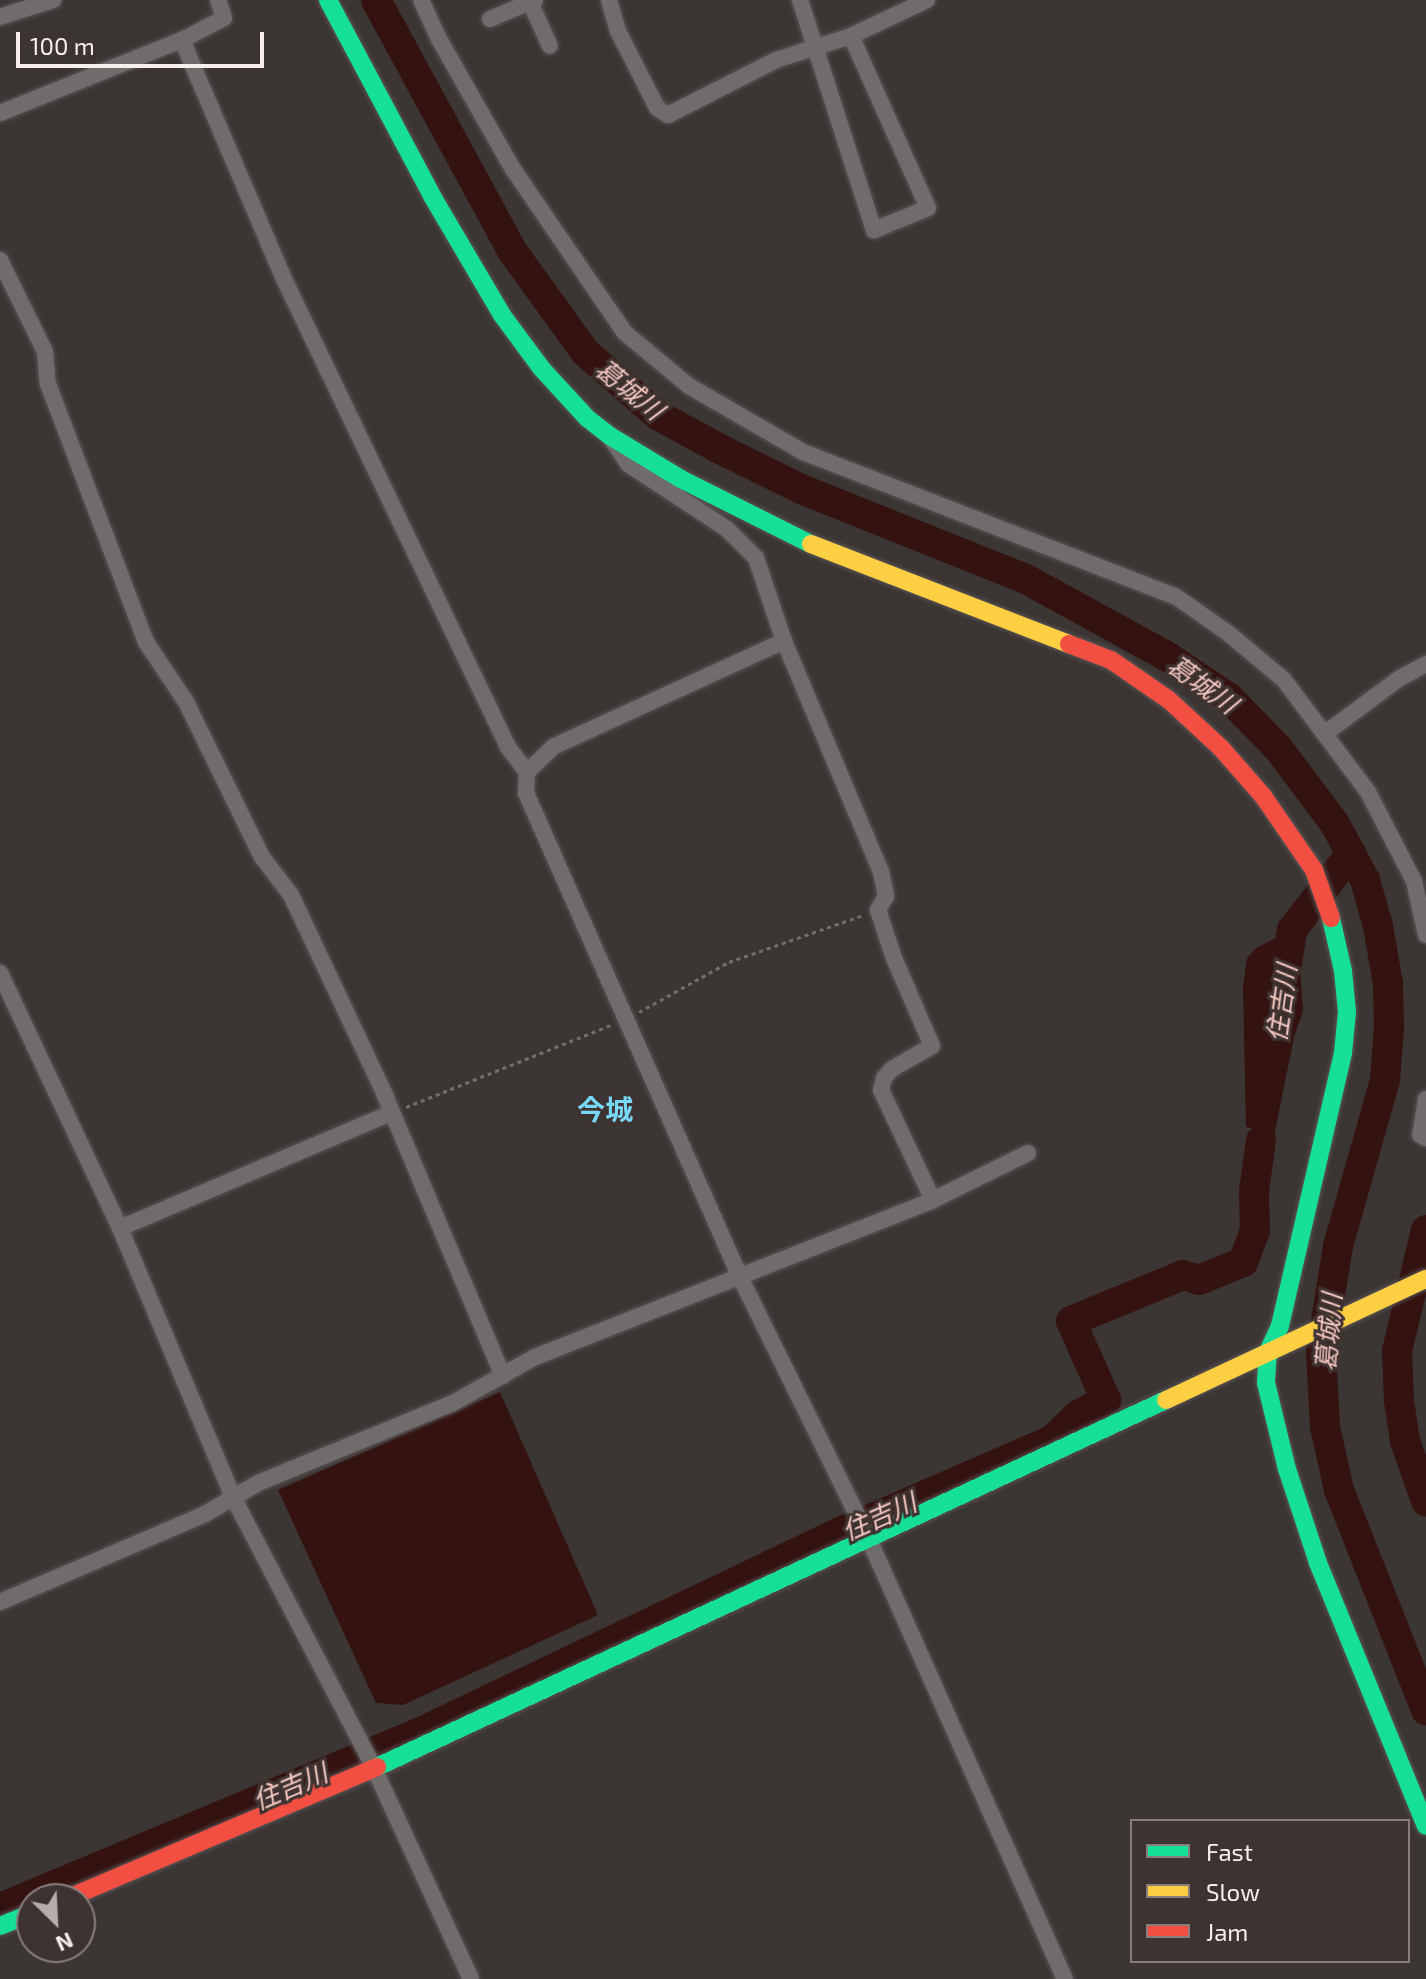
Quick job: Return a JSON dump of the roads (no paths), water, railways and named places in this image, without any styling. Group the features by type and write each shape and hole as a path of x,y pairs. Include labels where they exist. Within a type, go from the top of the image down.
{"street":[{"path":"0,17 53,0"},
{"path":"0,113 182,40 224,18 218,0"},
{"path":"328,0 432,196 502,315 542,369 610,436 628,464 727,529 756,558 784,641 881,872 886,896 878,910 894,958 932,1046 892,1069 884,1078 881,1090 933,1200"},
{"path":"421,0 439,39 513,169 624,332 689,386 803,452 994,523 1175,596 1284,680 1327,732 1389,829 1414,881 1426,935"},
{"path":"609,0 618,31 657,108 668,115 776,60 851,36 927,0"},
{"path":"800,0 874,230 928,208 851,36"},
{"path":"490,19 532,1 550,46"},
{"path":"182,40 291,294 508,747 527,772 526,793 625,1019 740,1277 864,1529 1065,1979"},
{"path":"0,260 45,352 48,384 146,642 186,702 262,857 291,895 391,1113 503,1376"},
{"path":"610,436 711,496 804,541 1111,660 1169,700 1221,748 1263,796 1314,870 1332,921 1347,1012 1343,1053 1320,1163 1298,1237 1266,1383 1287,1469 1318,1563 1426,1826"},
{"path":"527,772 553,747 784,641"},
{"path":"1327,732 1400,678 1426,664"},
{"path":"0,973 120,1228 233,1497 369,1758 471,1979"},
{"path":"1426,1099 1420,1135 1426,1138"},
{"path":"120,1228 391,1113"},
{"path":"0,1602 173,1528 233,1497 451,1404 535,1357 933,1200 1028,1153"},
{"path":"96,1885 864,1529 1426,1279"}],"water":[{"path":"1288,932 1300,970 1303,1011 1294,1037 1265,1181 1255,1178 1253,1128 1246,1127 1243,986 1247,958 1256,948"},
{"path":"500,1392 598,1615 403,1705 376,1703 278,1490"}],"waterway":[{"name":"葛城川","path":"376,0 513,252 585,352 659,416 801,489 1024,578 1168,657 1228,697 1278,748 1335,824 1365,880 1378,926 1388,984 1389,1027 1385,1080 1338,1246 1321,1352 1325,1427 1339,1490 1426,1710"},
{"name":"住吉川","path":"1285,978 1292,930 1351,853"},
{"name":"住吉川","path":"0,1908 427,1729 845,1530 1052,1440 1078,1415 1106,1400 1071,1321 1183,1275 1199,1280 1243,1262 1255,1231 1254,1191 1261,1140"},
{"path":"1426,1230 1397,1351 1399,1401 1405,1441 1426,1501"}],"district":[{"name":"今城","path":"605,1109"}]}
